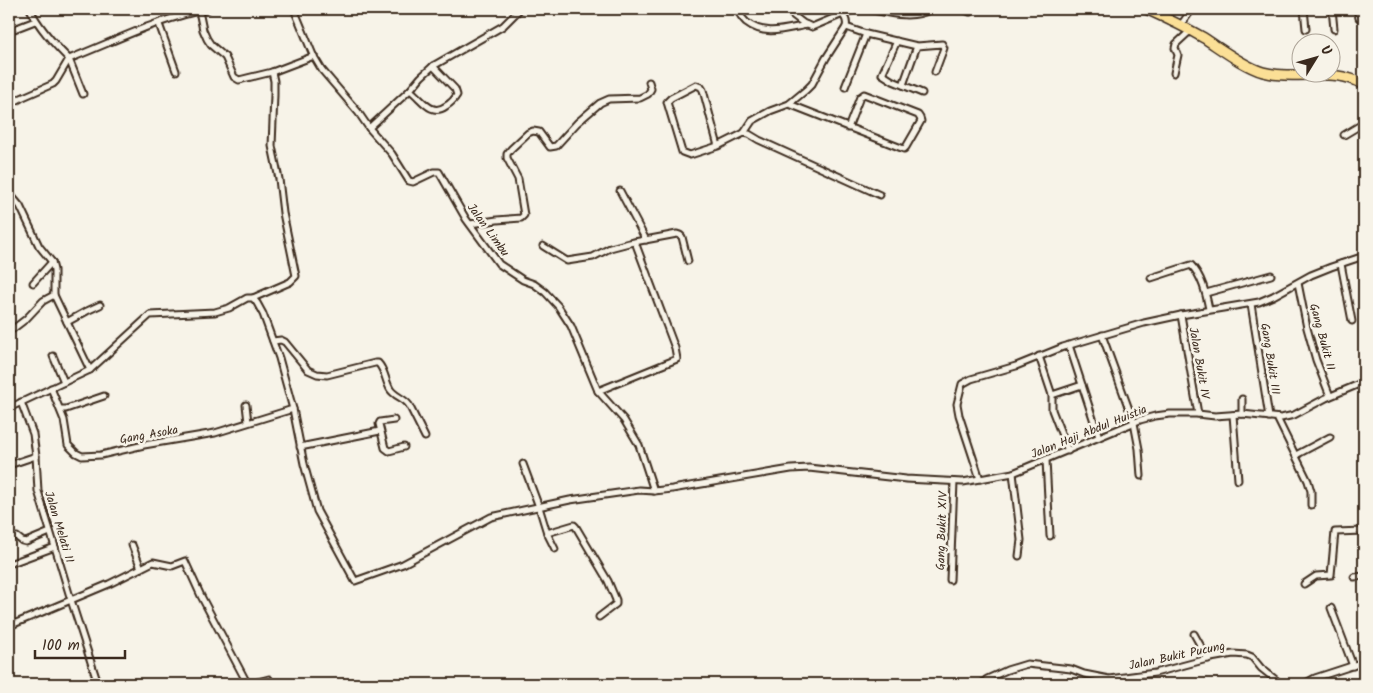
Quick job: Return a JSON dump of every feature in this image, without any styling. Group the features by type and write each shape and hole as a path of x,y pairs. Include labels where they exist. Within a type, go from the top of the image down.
{"highway":[{"path":"1149,10 1190,30 1254,69 1289,76 1337,75 1363,83"}],"street":[{"path":"30,9 35,21 69,59 83,94"},
{"path":"9,105 53,84 69,59 118,38 208,9"},
{"name":"Jalan Limbu","path":"294,9 322,70 392,154 409,181 413,182 434,172 439,172 466,219 500,264 523,280 534,284 546,292 558,306 571,326 598,391 624,420 639,445 654,491"},
{"path":"369,128 433,66 503,26 520,9"},
{"path":"738,9 743,20 754,28 766,31 807,25 812,26 862,9"},
{"path":"785,9 807,25"},
{"path":"718,146 703,90 700,87 696,84 667,102 682,152 690,154 718,146 744,133 752,121 770,110 789,104 812,84 846,27 847,22 843,14 837,9"},
{"path":"868,9 897,15 924,13 931,9"},
{"path":"963,9 970,12"},
{"path":"1181,25 1192,9"},
{"path":"1304,9 1306,28"},
{"path":"1332,9 1334,29"},
{"path":"1357,9 1359,18"},
{"path":"198,11 207,39 225,57 236,79 239,80 272,72 314,56"},
{"path":"9,30 35,21"},
{"path":"159,24 176,71"},
{"path":"846,27 866,34 917,46 942,44 944,48 935,72"},
{"path":"1174,73 1178,56 1175,48 1176,44 1190,30"},
{"path":"845,87 866,34"},
{"path":"896,41 882,74 893,81 922,93"},
{"path":"902,85 917,46"},
{"path":"410,90 430,109 436,111 442,110 454,101 457,95 455,89 433,66"},
{"path":"9,408 90,370 150,315 214,312 230,308 246,298 253,298 290,282 296,276 272,146 274,81 272,72"},
{"path":"470,224 521,218 524,215 518,179 506,158 510,149 528,133 533,131 539,132 550,147 556,146 600,103 609,99 640,98 648,94 651,89 649,82"},
{"path":"789,104 848,128 904,149 921,121 918,116 864,94 860,97 848,128"},
{"path":"1344,135 1364,123"},
{"path":"744,133 880,195"},
{"path":"620,191 646,240"},
{"path":"9,193 20,206 40,246 52,262 54,270 54,295 90,370"},
{"path":"543,246 568,261 593,257 610,248 677,234 682,237 688,261"},
{"path":"598,391 677,359 675,348 635,242"},
{"path":"980,479 959,415 957,404 962,384 972,379 1016,366 1069,345 1144,323 1181,314 1259,302 1311,275 1364,256"},
{"path":"34,283 52,262"},
{"path":"1341,264 1352,321"},
{"path":"1151,278 1191,265 1196,270 1206,293 1209,309"},
{"path":"1206,293 1271,275"},
{"name":"Gang Bukit II","path":"1298,282 1307,328 1316,360 1330,396"},
{"path":"9,332 26,319 43,301 54,295"},
{"path":"253,298 263,314 279,358 293,409 300,447 380,431"},
{"name":"Gang Bukit III","path":"1251,304 1269,417"},
{"path":"67,322 100,305"},
{"name":"Jalan Bukit IV","path":"1181,314 1198,414"},
{"path":"1102,335 1134,423 1139,449 1140,476"},
{"path":"272,340 285,342 308,370 317,374 327,375 378,363 383,368 392,391 409,405 425,437"},
{"path":"1069,345 1099,437"},
{"path":"53,356 64,382"},
{"path":"1039,356 1052,395 1052,410 1068,451"},
{"name":"Jalan Haji Abdul Huistia","path":"300,447 317,511 355,581 403,564 490,517 570,500 639,490 672,490 791,469 809,468 906,479 954,482 980,479 1013,473 1154,416 1170,414 1215,416 1242,414 1277,418 1294,415 1330,396 1364,382"},
{"path":"1052,395 1082,385"},
{"name":"Gang Asoka","path":"51,388 64,420 68,445 82,456 215,433 293,409"},
{"path":"60,409 66,409 104,396"},
{"path":"1242,399 1242,414"},
{"name":"Jalan Melati II","path":"21,402 33,434 38,490 98,684"},
{"path":"246,405 248,422"},
{"path":"1233,415 1238,480"},
{"path":"1277,418 1308,481 1311,505"},
{"path":"394,420 380,422 379,425 385,448 388,451 404,447"},
{"path":"1296,455 1330,437"},
{"path":"9,465 36,456"},
{"path":"1046,460 1050,536"},
{"path":"523,464 547,533 555,549"},
{"path":"1013,473 1020,540 1019,556"},
{"name":"Gang Bukit XIV","path":"950,580 954,482"},
{"path":"547,533 574,525 579,529 608,580 616,600 616,604 599,617"},
{"path":"1304,584 1316,576 1332,575 1335,532 1364,531"},
{"path":"17,537 26,542 50,532"},
{"path":"132,545 141,568"},
{"path":"9,564 55,547"},
{"path":"9,626 109,584 153,562 172,566 185,561 201,596 246,681 250,684 269,679"},
{"path":"1354,577 1364,576"},
{"path":"1331,608 1353,666"},
{"path":"1194,634 1208,659"},
{"name":"Jalan Bukit Pucung","path":"982,684 987,679 1007,670 1027,664 1071,669 1084,674 1109,679 1156,673 1233,654 1252,657 1279,684"},
{"path":"1304,684 1314,678 1364,662"},
{"path":"1314,678 1317,684"}]}
